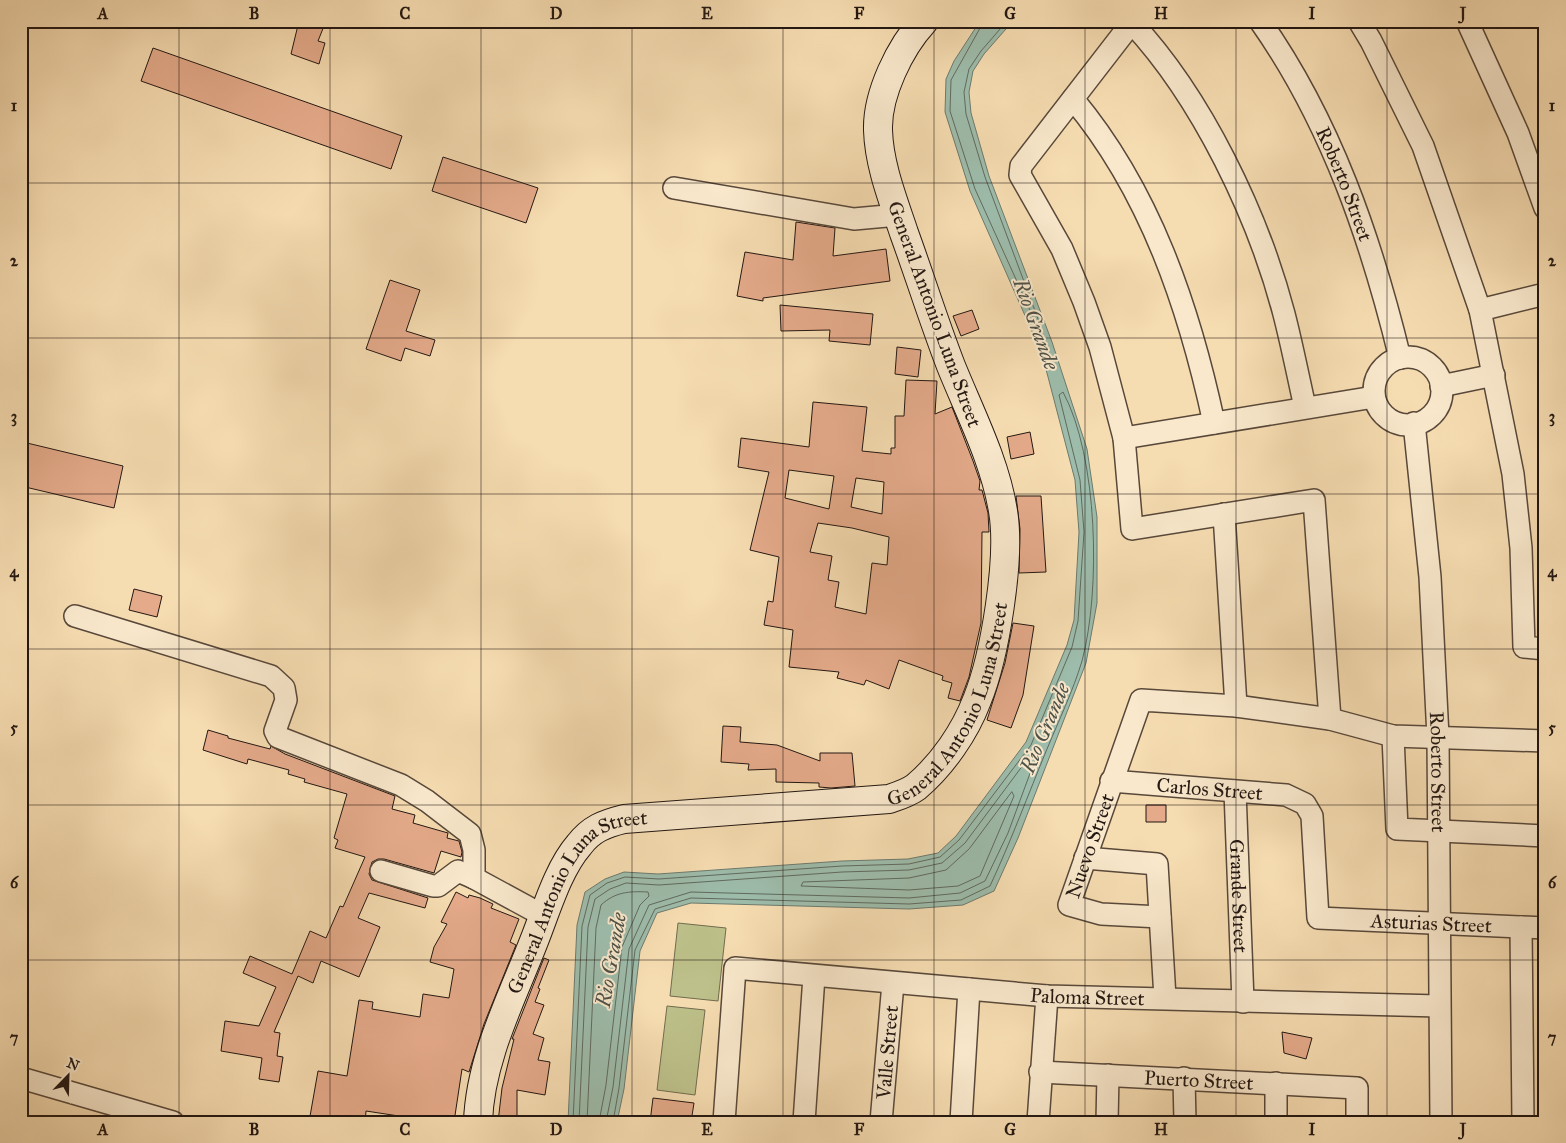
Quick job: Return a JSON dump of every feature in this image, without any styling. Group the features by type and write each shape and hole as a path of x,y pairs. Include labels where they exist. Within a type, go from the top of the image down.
{"main road":[{"name":"General Antonio Luna Street","path":"478,1122 488,1064 544,916 567,862 590,833 605,823 624,819 889,799 915,788 943,757 973,712 982,688 998,614 1003,560 1004,514 998,488 950,362 898,215 888,183 878,128 886,88 900,54 924,21"}],"street":[{"name":"Roberto Street","path":"1260,21 1291,68 1329,142 1370,248 1388,307 1400,358"},
{"path":"1359,21 1372,40 1423,146 1480,310 1513,474 1521,548 1524,647 1545,649"},
{"path":"1467,21 1518,133 1545,208"},
{"path":"1306,407 1284,313 1260,242 1237,187 1182,86 1133,22 1021,166 1020,175 1062,249 1084,302 1116,404 1124,438 1132,529 1314,500 1330,719"},
{"path":"1073,99 1099,131 1124,173 1166,259 1190,327 1214,423"},
{"path":"674,188 854,220 898,215"},
{"path":"1480,310 1545,294"},
{"path":"1400,358 1416,358 1423,361 1435,371 1441,386 1442,393 1438,407 1428,418 1414,423 1399,424 1386,417 1380,411 1374,397 1377,375 1387,364 1400,358"},
{"path":"1441,386 1494,375"},
{"path":"1124,438 1374,397"},
{"name":"Roberto Street","path":"1414,423 1430,578 1438,737 1441,1122"},
{"path":"1224,514 1236,706 1330,719 1393,736 1545,741"},
{"path":"75,616 271,676 284,688 286,700 275,731 278,737 402,784 427,801 470,834 474,850 474,878"},
{"name":"Nuevo Street","path":"1160,917 1101,914 1070,905 1111,781 1141,700 1236,706"},
{"path":"1393,736 1397,829 1545,836"},
{"name":"Carlos Street","path":"1111,781 1286,795 1305,804 1312,816 1318,918"},
{"name":"Grande Street","path":"1235,791 1243,1002"},
{"path":"1085,858 1157,864 1165,998"},
{"path":"381,871 438,886 458,871 544,916"},
{"name":"Asturias Street","path":"1318,918 1545,928"},
{"path":"1521,927 1523,1122"},
{"name":"Paloma Street","path":"724,1122 735,968 1048,996 1439,1006"},
{"path":"804,1122 814,976"},
{"name":"Valle Street","path":"881,1122 893,983"},
{"path":"961,1122 969,989"},
{"path":"1038,1122 1040,1072 1048,996"},
{"name":"Puerto Street","path":"1040,1072 1357,1088 1357,1122"},
{"path":"1108,1075 1108,1122"},
{"path":"21,1078 173,1122"},
{"path":"1184,1078 1184,1122"},
{"path":"1276,1083 1276,1122"}],"green space":[{"path":"678,923 726,928 718,1001 670,996"},
{"path":"667,1006 705,1010 695,1095 657,1090"}],"water":[{"name":"Rio Grande","path":"980,21 1013,21 984,54 973,71 969,92 971,113 989,176 1052,342 1087,449 1097,517 1097,603 1086,663 1018,838 994,891 963,905 909,909 691,903 657,913 640,951 624,1089 617,1122 568,1122 577,925 585,892 605,879 624,872 658,874 842,861 908,859 938,853 956,836 1026,742 1067,645 1074,620 1079,532 1075,480 1042,354 970,191 945,112 946,79 954,61"}],"building":[{"path":"299,21 326,21 318,41 325,43 319,64 291,54"},
{"path":"153,48 402,136 391,169 141,81"},
{"path":"443,157 538,188 526,223 432,191"},
{"path":"796,222 835,228 833,256 886,249 890,281 763,298 763,301 737,296 745,252 793,260"},
{"path":"390,280 420,290 406,331 435,340 430,356 405,348 401,361 366,349"},
{"path":"780,305 873,314 870,345 829,341 830,330 781,331"},
{"path":"972,310 979,329 961,336 953,316"},
{"path":"897,347 921,350 918,377 895,374"},
{"path":"906,380 937,381 935,414 952,407 980,481 979,490 982,490 988,513 989,532 982,532 981,623 969,677 960,701 948,698 952,683 942,680 943,676 899,660 889,689 866,680 864,685 837,678 839,672 789,667 793,630 764,625 768,601 773,602 779,557 750,550 769,472 738,467 741,438 809,447 813,402 867,407 862,451 891,454 891,448 895,448 895,416 904,416","holes":["789,470 834,476 829,509 785,498","856,478 884,482 882,514 851,507","818,523 852,528 889,537 887,565 872,563 866,614 835,607 839,582 828,580 832,556 810,552"]},
{"path":"1030,432 1034,454 1011,459 1007,437"},
{"path":"27,443 123,466 114,508 21,486 21,468"},
{"path":"1016,496 1041,496 1046,572 1019,573 1020,529"},
{"path":"134,589 162,596 157,617 129,610"},
{"path":"1013,623 1034,626 1023,695 1011,728 987,720 1005,663"},
{"path":"723,726 741,727 740,742 777,745 820,761 820,753 852,753 855,786 831,788 819,787 819,783 776,782 776,769 748,770 749,764 721,762"},
{"path":"208,730 228,736 228,738 270,749 271,746 285,754 395,796 392,809 415,815 413,823 448,833 447,838 459,841 462,852 461,857 441,851 434,873 384,859 372,862 369,874 372,880 428,898 425,908 369,893 358,918 380,927 359,977 321,961 313,983 298,976 274,1032 280,1033 277,1056 283,1057 279,1082 259,1079 262,1058 221,1051 225,1021 259,1026 276,987 243,973 250,956 292,974 310,931 326,938 340,906 343,907 365,857 335,848 338,840 334,838 347,794 304,782 305,779 288,774 289,770 248,759 247,764 203,750"},
{"path":"1146,805 1166,805 1166,822 1146,822"},
{"path":"456,892 468,898 469,895 480,898 493,904 491,908 519,919 510,942 516,945 484,1024 469,1072 462,1069 454,1122 411,1122 412,1118 366,1111 365,1122 309,1122 318,1071 347,1076 359,1000 373,1002 372,1009 420,1017 423,994 449,998 454,969 430,962 434,947 447,924 441,922"},
{"path":"544,958 549,960 538,988 540,989 535,1002 544,1005 533,1034 544,1038 538,1060 550,1062 545,1095 517,1090 517,1122 498,1122 502,1088 514,1039 512,1039"},
{"path":"1282,1032 1312,1038 1306,1059 1284,1053"},
{"path":"653,1098 694,1103 691,1122 650,1122"}]}
